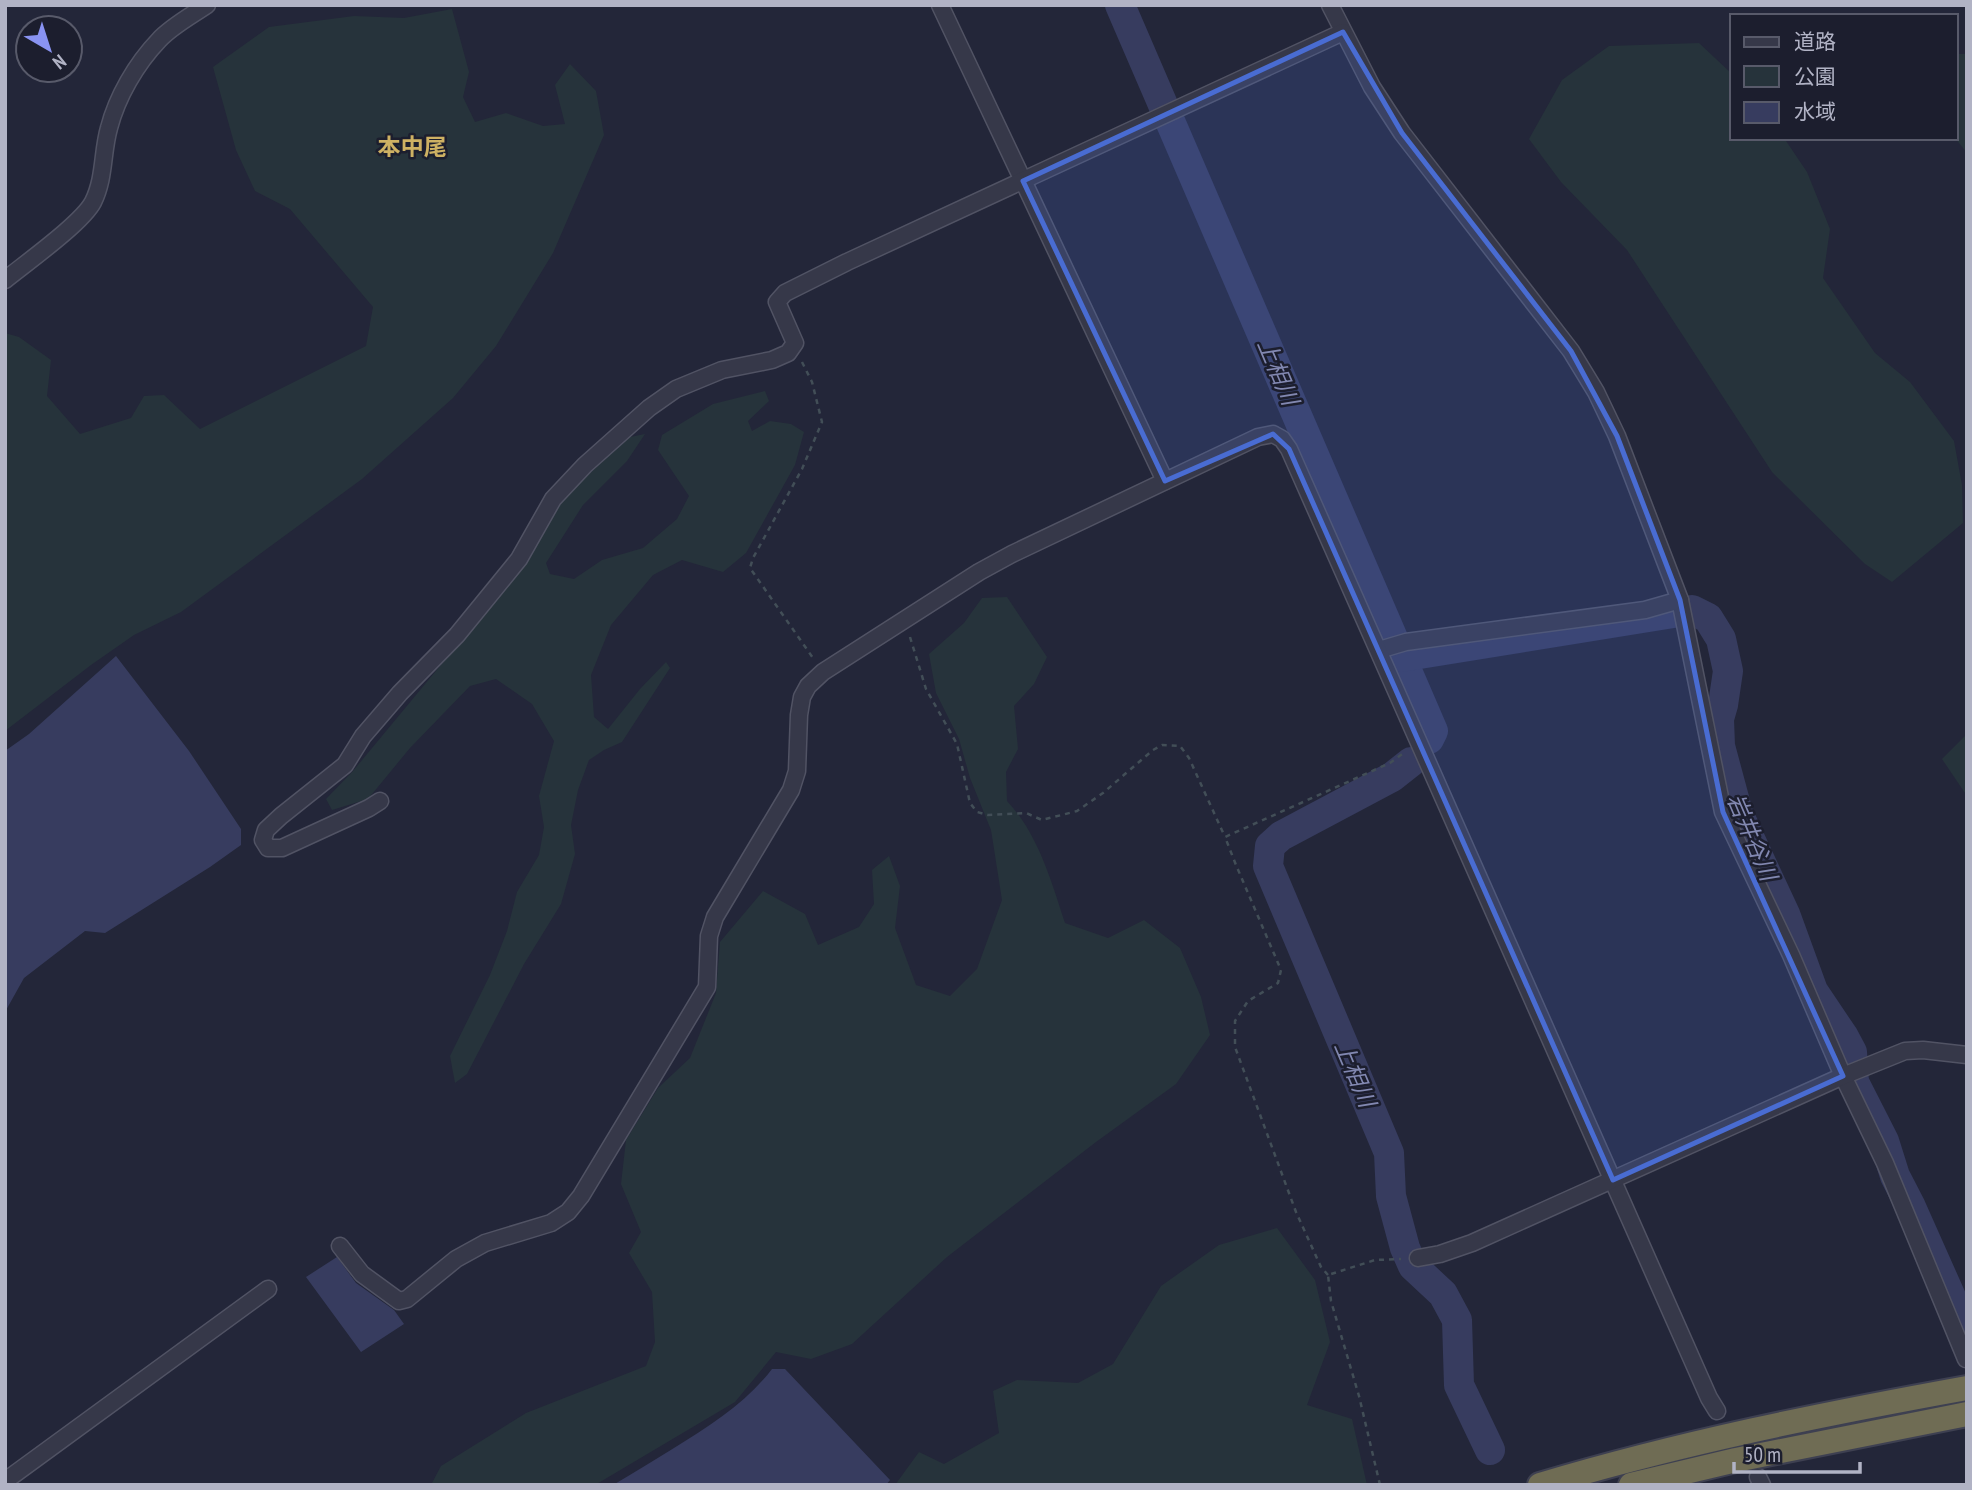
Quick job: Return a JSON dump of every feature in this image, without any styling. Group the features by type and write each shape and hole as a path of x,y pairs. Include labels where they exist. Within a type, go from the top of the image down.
{"highway":[{"path":"1540,1485 1631,1458 1717,1438 1841,1411 1967,1388"},
{"path":"1631,1485 1736,1460 1967,1414"}],"street":[{"path":"5,280 73,224 93,203 103,171 108,129 121,94 145,56 161,38 207,5"},
{"path":"940,5 1165,481"},
{"path":"1330,5 1372,88 1402,133 1577,361 1596,392 1617,436 1682,607 1723,812 1885,1163 1966,1359"},
{"path":"380,801 282,848 268,848 263,840 266,830 281,816 345,765 370,727 457,635 519,559 554,499 585,465 649,408 676,389 722,370 788,353 795,343 777,302 785,293 1343,32"},
{"path":"340,1246 362,1274 400,1301 407,1299 456,1259 485,1243 551,1223 568,1212 587,1187 706,987 709,936 715,917 791,790 797,771 799,715 802,697 808,686 823,672 979,572 1012,554 1258,437 1273,434 1282,439 1289,449 1383,649 1419,742 1717,1411"},
{"path":"1383,649 1406,642 1682,607"},
{"path":"1418,1258 1472,1243 1843,1076 1906,1051 1923,1050 1967,1055"},
{"path":"5,1481 268,1289"}],"path":[{"path":"788,353 800,358 808,372 822,422 802,469 750,568 823,672"},
{"path":"903,621 926,689 957,744 970,803 977,812 988,815 1026,813 1042,820 1077,811 1162,744 1180,746 1189,758 1281,970 1278,983 1248,1001 1235,1021 1235,1047 1296,1212 1321,1267 1328,1275 1331,1301 1359,1396 1380,1485"},
{"path":"1225,837 1390,763 1419,742"},
{"path":"1328,1275 1375,1260 1418,1258"}],"highlighted area":[{"path":"1343,32 1402,133 1571,351 1617,436 1680,600 1723,812 1843,1076 1613,1180 1289,449 1273,434 1165,481 1023,181"}],"green space":[{"path":"452,9 469,72 463,97 475,122 506,113 543,126 565,124 555,85 570,64 596,91 604,135 553,253 496,346 453,398 362,479 181,612 134,635 91,665 5,731 5,333 19,337 51,360 47,396 80,434 131,418 144,396 164,395 200,429 366,346 373,307 290,209 255,191 236,150 213,67 269,27 354,16 404,18"},
{"path":"1699,43 1730,72 1730,140 1785,140 1807,172 1830,229 1823,278 1875,353 1910,382 1954,441 1962,485 1963,523 1892,582 1865,564 1772,472 1627,250 1561,182 1529,139 1562,80 1609,46"},
{"path":"1958,54 1967,54 1967,153 1957,140"},
{"path":"765,391 769,401 748,421 752,431 770,421 791,424 804,432 795,465 746,553 723,572 682,560 653,575 611,625 591,675 594,717 608,729 666,662 670,668 622,742 589,760 578,790 571,825 575,854 561,904 524,964 467,1074 455,1083 450,1056 490,975 507,931 517,892 539,855 544,827 539,796 554,741 532,704 496,679 470,686 410,748 368,799 332,810 326,799 353,771 508,584 568,493 630,437 645,434 627,461 583,505 546,563 550,574 574,579 602,560 643,548 677,519 689,496 658,450 662,435 713,404"},
{"path":"1007,597 1047,657 1034,684 1014,706 1018,749 1006,772 1007,801 1035,843 1049,874 1065,923 1108,938 1144,920 1180,948 1201,997 1210,1035 1176,1084 947,1257 852,1344 811,1359 776,1352 735,1402 595,1485 431,1485 441,1466 526,1413 646,1366 655,1342 652,1292 629,1253 641,1232 621,1184 626,1140 658,1088 690,1058 716,993 720,942 763,891 805,914 818,945 859,927 874,904 872,870 889,856 900,886 895,928 916,985 950,996 977,969 1002,900 991,830 970,778 959,739 936,693 929,654 964,623 982,598"},
{"path":"1967,734 1967,793 1965,793 1942,759"},
{"path":"1277,1228 1315,1280 1330,1342 1307,1405 1352,1419 1367,1485 895,1485 919,1452 944,1464 999,1433 993,1391 1017,1380 1078,1383 1113,1364 1161,1286 1219,1245"}],"water":[{"path":"116,656 189,751 241,829 241,845 105,933 85,931 24,978 5,1012 5,751 29,734"},
{"path":"337,1257 356,1283 394,1310 404,1324 361,1352 306,1277"},
{"path":"772,1369 785,1369 890,1480 886,1485 613,1485 727,1413"}],"waterway":[{"name":"上相川","path":"1120,5 1433,731 1429,739"},
{"name":"岩井谷川","path":"1401,657 1692,610 1708,618 1721,639 1728,671 1719,719 1720,746 1738,813 1785,914 1813,991 1852,1052 1854,1082 1884,1141 1895,1176 1967,1333"},
{"name":"上相川","path":"1411,762 1392,777 1281,836 1270,846 1268,866 1389,1153 1391,1196 1405,1248 1413,1266 1443,1294 1457,1320 1459,1385 1490,1450"}],"district":[{"name":"本中尾","path":"412,147"}]}
